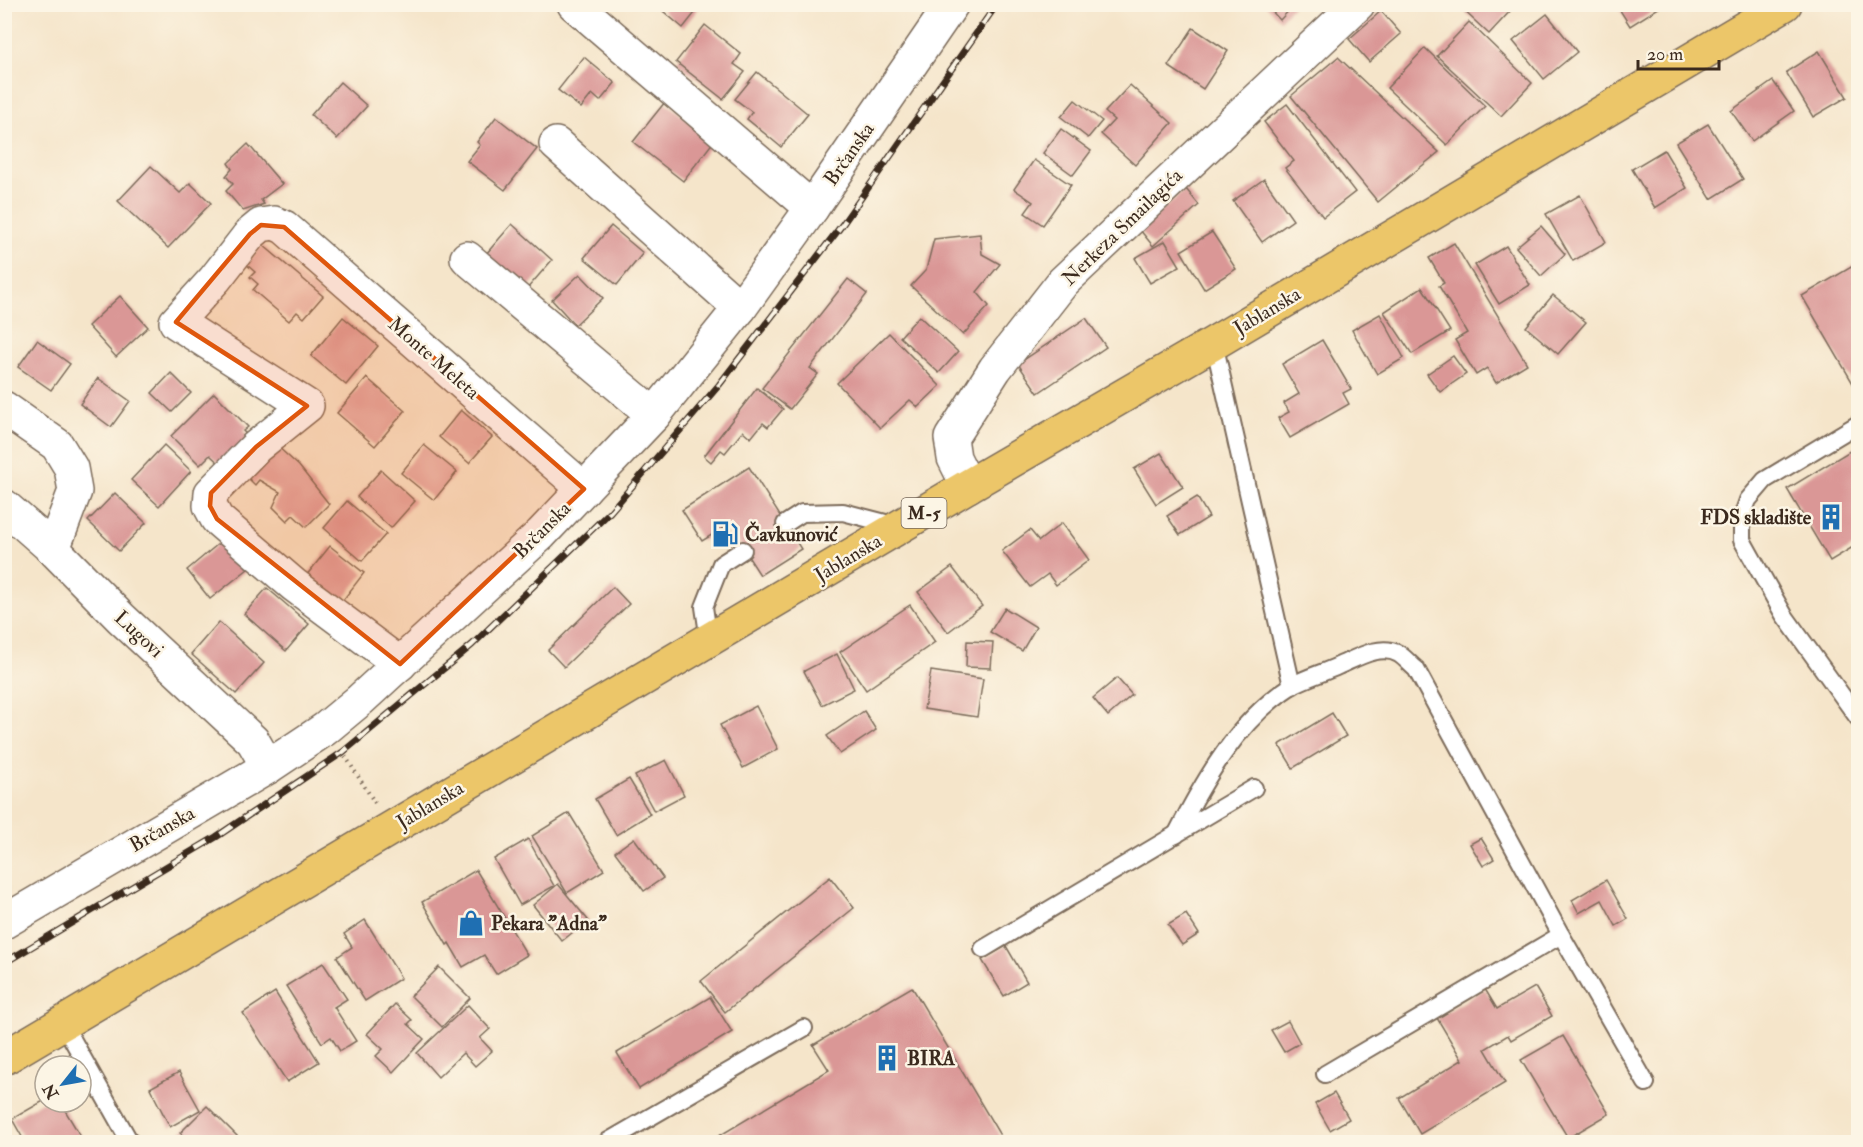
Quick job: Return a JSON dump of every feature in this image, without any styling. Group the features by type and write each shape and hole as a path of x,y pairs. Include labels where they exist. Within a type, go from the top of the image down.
{"main road":[{"name":"Jablanska","path":"4,1058 1785,4"}],"street":[{"path":"574,4 812,208"},
{"name":"Brčanska","path":"4,922 268,767 326,729 541,534 654,415 740,308 812,208 952,4"},
{"name":"Nerkeza Smailagića","path":"968,486 954,458 951,438 995,369 1063,282 1358,4"},
{"path":"556,144 740,308"},
{"name":"Monte Meleta","path":"399,664 294,585 217,519 210,506 211,493 256,447 307,406 176,322 215,279 250,234 261,225 274,223 284,227 584,489"},
{"path":"467,258 654,415"},
{"path":"4,408 57,446 71,468 75,491 53,549"},
{"name":"Lugovi","path":"4,506 53,549 122,618 253,741 268,767"}],"lane":[{"path":"1214,343 1292,686"},
{"path":"1858,424 1765,480 1748,500 1742,517 1742,540 1784,615 1858,718"},
{"path":"785,524 802,513 843,512 901,527"},
{"path":"709,640 704,607 721,564 743,550"},
{"path":"1176,835 1196,795 1228,748 1262,709 1292,686 1379,650 1397,653 1416,669 1561,935 1646,1083"},
{"path":"983,950 1254,788"},
{"path":"1325,1074 1561,935"},
{"path":"63,1023 130,1143"},
{"path":"607,1143 804,1028"}],"path":[{"path":"326,729 392,828"}],"highlighted area":[{"path":"261,225 284,227 584,489 400,664 217,519 210,506 211,493 256,447 307,406 176,322 250,234"}],"building":[{"path":"668,4 702,4 683,28 663,11"},
{"path":"1265,4 1295,4 1280,20"},
{"path":"1460,4 1509,4 1513,8 1489,34 1459,6"},
{"path":"1616,4 1665,4 1630,26"},
{"path":"1381,11 1401,34 1369,62 1349,39"},
{"path":"1547,14 1577,52 1544,79 1513,41"},
{"path":"1469,22 1532,83 1501,116 1437,56"},
{"path":"705,25 741,54 734,64 745,72 723,99 676,62"},
{"path":"1193,28 1228,51 1203,89 1168,66"},
{"path":"1425,48 1485,106 1447,145 1387,88"},
{"path":"1819,51 1847,97 1813,117 1786,72"},
{"path":"584,57 615,83 600,101 592,94 581,108 558,90"},
{"path":"1338,57 1439,152 1378,202 1291,96"},
{"path":"757,72 808,114 781,147 747,119 752,112 735,99"},
{"path":"1773,81 1794,111 1752,141 1731,111"},
{"path":"340,82 367,106 337,139 311,115"},
{"path":"1130,85 1172,123 1135,165 1101,134 1114,120 1105,112"},
{"path":"1075,100 1102,121 1088,138 1061,117"},
{"path":"665,102 714,141 683,181 633,142"},
{"path":"1287,104 1355,192 1323,217 1285,168 1294,161 1264,122"},
{"path":"496,117 537,149 505,190 467,161 480,145 477,142"},
{"path":"1708,124 1743,179 1711,199 1676,143"},
{"path":"1061,129 1091,151 1073,175 1043,153"},
{"path":"248,144 282,184 261,200 264,204 243,211 226,191 233,184 226,176 232,169 228,163"},
{"path":"1664,150 1687,188 1655,208 1632,169"},
{"path":"1034,160 1071,185 1043,225 1025,213 1033,202 1014,189"},
{"path":"151,166 180,193 190,183 211,203 168,248 118,201"},
{"path":"1264,179 1293,220 1262,242 1233,201"},
{"path":"1186,189 1199,205 1153,246 1140,230"},
{"path":"1580,195 1606,242 1573,261 1546,214"},
{"path":"512,224 552,260 526,290 486,254"},
{"path":"611,226 643,253 617,285 584,258"},
{"path":"1541,226 1565,254 1541,276 1516,247"},
{"path":"1212,232 1236,269 1204,289 1181,251"},
{"path":"980,234 982,254 1000,264 977,292 989,306 963,335 911,286 926,270 934,239"},
{"path":"1165,241 1180,266 1150,283 1135,258"},
{"path":"1454,243 1527,364 1496,383 1487,368 1476,375 1455,340 1467,333 1439,286 1444,283 1429,258"},
{"path":"263,245 323,296 304,318 297,312 289,321 253,290 258,284 250,277 255,272 246,264"},
{"path":"1506,246 1530,285 1499,304 1475,265"},
{"path":"1858,263 1858,392 1802,296"},
{"path":"580,274 603,298 575,325 552,300"},
{"path":"848,279 867,294 810,368 818,374 790,409 762,388"},
{"path":"1422,287 1450,331 1412,354 1384,312"},
{"path":"1553,295 1586,322 1558,354 1526,327"},
{"path":"120,296 148,327 116,357 88,326"},
{"path":"1380,314 1404,358 1377,374 1352,330"},
{"path":"919,316 958,352 939,373 900,337"},
{"path":"343,317 378,346 346,385 311,356"},
{"path":"1086,318 1106,347 1038,393 1018,364"},
{"path":"889,333 940,386 918,407 910,400 880,428 837,383"},
{"path":"37,340 70,364 51,390 18,367"},
{"path":"1322,340 1351,389 1343,393 1349,404 1290,438 1278,418 1289,412 1284,403 1299,394 1282,364"},
{"path":"1453,356 1466,374 1440,392 1427,374"},
{"path":"171,373 191,393 172,412 152,393"},
{"path":"98,378 130,401 111,427 80,404"},
{"path":"367,378 405,411 375,446 337,413"},
{"path":"757,388 783,409 768,427 763,423 751,438 743,431 725,453 721,450 711,462 704,456"},
{"path":"214,393 248,427 243,431 252,440 224,468 210,455 200,465 171,436"},
{"path":"461,410 492,437 469,463 439,437"},
{"path":"164,445 191,471 159,506 131,480"},
{"path":"276,445 299,466 329,504 306,527 293,515 287,521 273,507 280,492 259,480 255,485 245,475"},
{"path":"424,445 457,472 434,500 401,473"},
{"name":"FDS skladište","path":"1858,446 1858,544 1830,561 1787,489"},
{"path":"1161,453 1183,487 1156,504 1134,469"},
{"path":"749,467 801,549 760,575 728,525 702,541 682,510"},
{"path":"381,470 415,501 391,528 357,497"},
{"path":"115,493 146,523 119,551 88,521"},
{"path":"1197,497 1209,517 1180,535 1167,516"},
{"path":"347,501 386,534 362,561 324,528"},
{"path":"1062,523 1089,560 1056,585 1048,574 1030,587 1002,551 1030,530 1039,541"},
{"path":"224,539 248,569 210,599 187,570"},
{"path":"330,546 364,573 340,604 306,576"},
{"path":"952,567 982,606 948,632 918,592"},
{"path":"613,587 629,604 564,667 548,650"},
{"path":"267,588 309,624 286,651 244,614"},
{"path":"910,605 935,642 866,690 840,652"},
{"path":"1005,608 1036,627 1022,651 990,632"},
{"path":"219,622 264,663 236,694 191,654"},
{"path":"967,641 993,642 991,668 966,667"},
{"path":"837,654 854,689 822,705 804,671"},
{"path":"931,671 983,679 977,717 924,709"},
{"path":"1117,678 1132,695 1108,716 1093,698"},
{"path":"756,706 778,749 743,768 720,725"},
{"path":"864,711 876,730 840,754 827,736"},
{"path":"1332,713 1346,736 1293,768 1279,745"},
{"path":"666,760 684,795 654,811 635,776"},
{"path":"629,779 650,814 616,835 595,799"},
{"path":"569,813 604,870 567,893 532,836"},
{"path":"634,838 663,878 644,891 615,852"},
{"path":"1481,838 1494,859 1483,866 1470,844"},
{"path":"528,839 554,886 520,905 494,859"},
{"name":"Pekara \"Adna\"","path":"476,870 527,955 496,974 484,955 463,967 422,902"},
{"path":"830,877 854,908 725,1012 701,981"},
{"path":"1606,880 1628,919 1616,926 1602,900 1579,913 1572,900"},
{"path":"558,884 588,920 562,941 533,905"},
{"path":"1186,914 1199,934 1182,945 1168,925"},
{"path":"365,920 401,978 365,1001 337,957 352,947 344,934"},
{"path":"1006,946 1027,982 1004,996 982,960"},
{"path":"323,963 347,999 334,1007 356,1041 340,1051 331,1037 322,1043 286,986"},
{"path":"439,967 470,998 442,1027 411,996"},
{"name":"BIRA","path":"912,987 1004,1142 709,1142 829,1070 813,1045"},
{"path":"1535,987 1552,1016 1511,1040 1508,1035 1485,1049 1505,1083 1420,1134 1399,1098 1462,1060 1437,1018 1485,989 1497,1009"},
{"path":"275,992 319,1062 287,1082 243,1013"},
{"path":"710,997 732,1032 639,1089 617,1053"},
{"path":"395,1004 412,1020 408,1024 424,1039 393,1072 376,1056 383,1049 367,1034"},
{"path":"468,1005 490,1029 480,1038 492,1051 475,1066 463,1053 438,1077 417,1053"},
{"path":"1288,1021 1300,1043 1284,1052 1271,1030"},
{"path":"1563,1036 1609,1114 1568,1138 1521,1060"},
{"path":"179,1072 200,1110 170,1127 150,1088"},
{"path":"1334,1093 1349,1119 1330,1130 1315,1104"},
{"path":"207,1106 240,1139 236,1142 190,1142 180,1133"},
{"path":"33,1107 33,1114 67,1114 84,1142 25,1142 12,1119"}],"railway":[{"path":"4,963 216,837 343,752 472,645 610,512 719,385 842,225 997,4"}],"place":[{"name":"FDS skladište","path":"1831,517"},
{"name":"Čavkunović","path":"725,534"},
{"name":"Pekara \"Adna\"","path":"471,923"},
{"name":"BIRA","path":"887,1058"}]}
